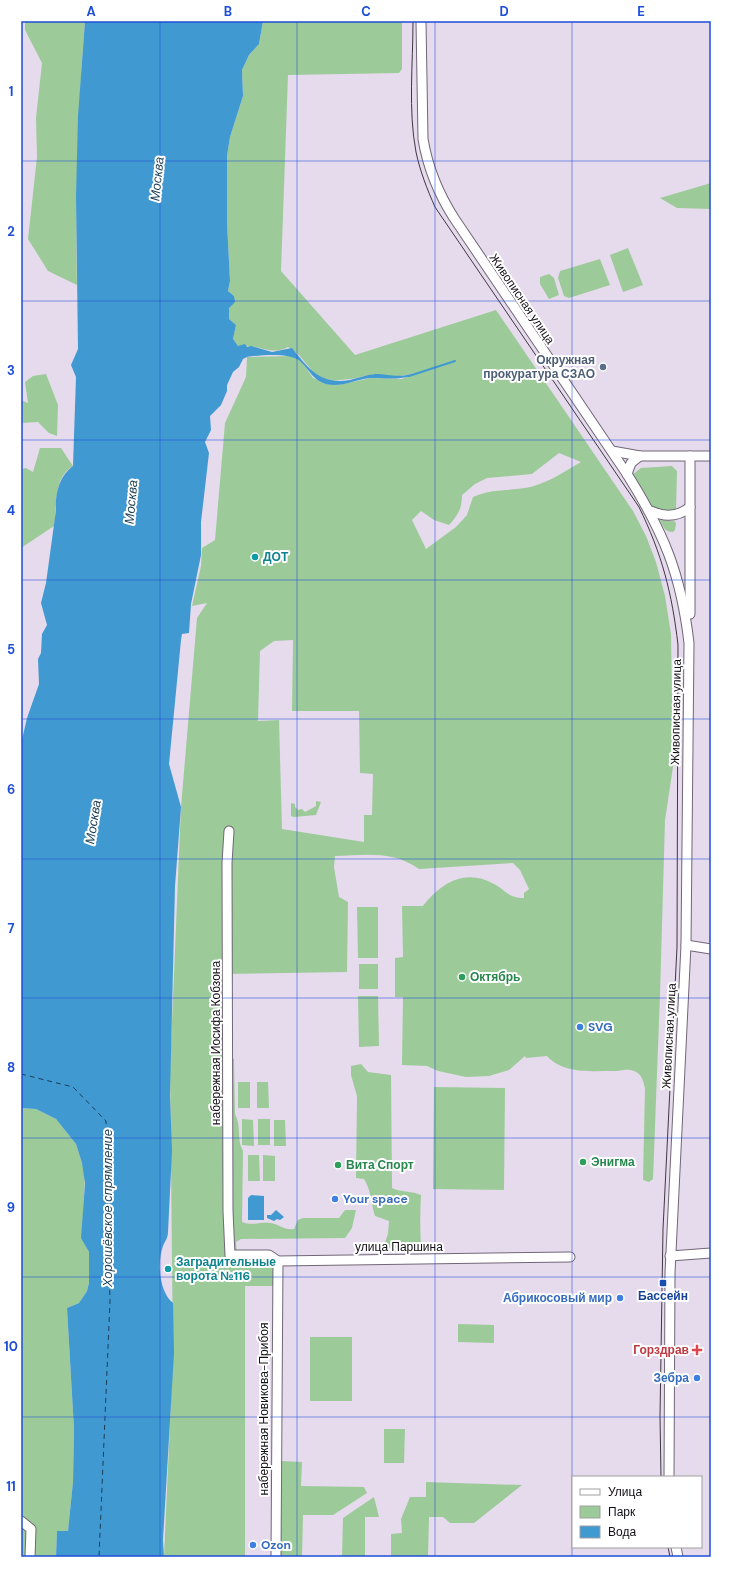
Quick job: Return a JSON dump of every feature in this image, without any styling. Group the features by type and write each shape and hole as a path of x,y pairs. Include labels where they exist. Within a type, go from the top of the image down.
{"street":[{"name":"Живописная улица","path":"421,21 423,139 426,158 437,189 454,218 651,511 666,542 677,574 690,643 686,945 670,1256 669,1476"},
{"path":"612,452 640,456 711,456"},
{"path":"627,474 630,463 640,456"},
{"path":"690,456 690,643"},
{"path":"651,511 660,515 676,515 684,512 690,507"},
{"name":"набережная Иосифа Кобзона","path":"229,831 227,863 228,1211 230,1256"},
{"path":"686,945 711,949"},
{"path":"670,1256 711,1253"},
{"name":"улица Паршина","path":"230,1256 269,1255 278,1261 570,1257"},
{"name":"набережная Новикова-Прибоя","path":"276,1557 278,1261"},
{"path":"21,1521 31,1529 30,1557"}],"green space":[{"path":"25,21 85,21 76,219 77,285 48,271 28,239 37,157 36,118 42,63 25,30"},
{"path":"263,21 402,21 402,69 399,73 288,75 281,271 355,355 496,310 633,511 646,536 656,562 665,596 671,634 673,767 665,820 653,1179 649,1182 643,1180 645,1088 643,1080 637,1072 631,1070 587,1071 569,1069 554,1062 547,1056 526,1058 525,1056 509,1070 489,1076 466,1077 438,1071 427,1066 402,1065 403,997 395,997 395,958 403,957 402,906 423,906 438,891 454,880 473,877 483,879 494,884 514,897 524,898 524,893 529,889 520,870 513,863 419,869 409,863 389,856 335,856 334,867 339,897 348,902 347,972 223,974 224,1040 229,1057 234,1059 235,1114 243,1151 242,1222 249,1224 270,1223 287,1229 294,1229 298,1220 303,1218 339,1218 345,1210 356,1210 352,1228 345,1238 241,1239 236,1242 238,1265 275,1267 275,1286 245,1286 245,1557 164,1557 173,1355 170,1069 181,807 197,618 207,603 192,606 201,566 202,548 215,540 225,423 246,377 247,357 292,356 302,362 313,378 327,384 338,385 371,378 402,379 412,374 394,377 375,374 351,379 329,381 315,374 298,354 288,347 275,351 238,346 233,339 236,325 229,319 229,308 234,296 228,291 230,281 227,223 227,156 230,137 243,96 242,70 249,55 259,44","holes":["559,453 581,462 554,478 540,484 525,488 479,494 473,497 467,515 456,527 426,549 412,520 421,511 434,520 449,525 459,512 462,495 475,484 487,478 532,474","293,640 292,711 359,711 360,773 373,774 372,815 364,815 364,842 282,829 279,720 258,721 260,651 274,641"]},
{"path":"711,183 711,209 677,208 660,198"},
{"path":"628,248 643,285 623,292 610,255"},
{"path":"600,259 610,285 569,298 564,296 558,278 560,271"},
{"path":"549,274 554,278 559,295 549,299 540,284 540,277"},
{"path":"46,374 58,405 57,436 49,433 38,422 21,423 21,400 28,403 25,382 33,376"},
{"path":"40,448 61,448 73,466 66,471 59,485 54,526 21,548 21,469 26,468 33,472"},
{"path":"672,466 677,471 676,511 653,509 632,475 641,468"},
{"path":"660,520 674,521 676,523 675,530 670,532 666,530"},
{"path":"316,801 321,802 316,815 291,816 291,803 295,804 295,807 298,810 302,809 305,812 316,806"},
{"path":"357,907 378,907 378,958 358,958"},
{"path":"359,964 378,964 378,989 359,989"},
{"path":"358,996 378,996 379,1046 359,1047"},
{"path":"361,1064 368,1072 391,1075 392,1188 421,1195 421,1247 383,1248 388,1234 389,1221 375,1216 370,1192 364,1179 356,1178 357,1096 351,1075 351,1066"},
{"path":"238,1082 250,1082 250,1108 238,1108"},
{"path":"257,1082 268,1082 269,1108 257,1108"},
{"path":"434,1087 505,1088 504,1190 433,1189"},
{"path":"21,1108 36,1109 56,1119 76,1144 85,1174 82,1238 89,1252 89,1283 87,1291 79,1303 67,1308 74,1429 73,1482 68,1531 57,1532 56,1557 21,1557"},
{"path":"242,1119 253,1120 254,1146 242,1145"},
{"path":"258,1119 270,1119 270,1145 258,1145"},
{"path":"274,1120 285,1120 286,1146 274,1146"},
{"path":"248,1155 259,1155 260,1181 248,1181"},
{"path":"263,1155 275,1156 275,1181 263,1181"},
{"path":"458,1324 494,1325 494,1343 458,1342"},
{"path":"310,1337 352,1337 352,1401 310,1401"},
{"path":"384,1429 405,1429 404,1463 384,1463"},
{"path":"280,1461 302,1462 301,1486 364,1487 367,1493 333,1515 303,1515 302,1557 279,1557"},
{"path":"426,1482 522,1485 474,1523 450,1523 443,1517 429,1517 428,1557 391,1557 391,1534 402,1533 401,1519 410,1497 426,1497"},
{"path":"374,1497 379,1517 365,1517 365,1557 342,1557 343,1518"}],"water":[{"path":"85,21 263,21 259,44 249,55 242,70 243,96 230,137 227,156 227,223 230,281 228,291 234,296 235,302 229,308 229,319 236,325 233,339 238,346 245,344 247,347 251,346 272,352 292,348 304,363 316,374 331,380 350,380 375,374 397,376 412,374 411,376 401,378 371,378 332,385 318,380 301,362 291,357 276,355 247,357 243,359 239,367 233,372 221,405 210,416 211,430 205,442 209,453 201,522 201,555 191,604 189,633 182,634 181,640 169,764 181,807 175,886 170,1095 172,1151 168,1234 163,1246 160,1260 160,1276 162,1284 168,1298 173,1303 174,1353 163,1540 164,1557 56,1557 57,1531 68,1531 73,1482 74,1429 67,1308 79,1303 87,1291 89,1283 89,1252 81,1238 85,1183 82,1163 76,1144 56,1119 36,1109 21,1108 21,744 27,718 39,684 38,659 41,653 42,634 47,625 41,603 46,583 57,492 64,475 73,466 76,377 71,365 78,349 76,196 78,116"},
{"path":"251,1195 264,1196 264,1220 248,1220 248,1198"},
{"path":"276,1210 284,1217 280,1220 277,1219 274,1221 267,1218 267,1215 271,1215"}],"waterway":[{"path":"409,376 455,361"}],"ferry route":[{"path":"21,1074 73,1087 106,1121 110,1301 99,1557"}],"tram line":[{"path":"413,21 412,120 416,152 435,207 639,507 660,558 673,608 678,645 677,947 663,1229 660,1416 661,1476"},
{"path":"668,1548 670,1557"}],"place":[{"name":"Окружная прокуратура СЗАО","path":"603,367"},
{"name":"ДОТ","path":"255,557"},
{"name":"Октябрь","path":"462,977"},
{"name":"SVG","path":"580,1027"},
{"name":"Энигма","path":"583,1162"},
{"name":"Вита Спорт","path":"338,1165"},
{"name":"Your space","path":"335,1199"},
{"name":"Заградительные ворота №116","path":"168,1269"},
{"name":"Бассейн","path":"663,1283"},
{"name":"Абрикосовый мир","path":"620,1298"},
{"name":"Горздрав","path":"697,1350"},
{"name":"Зебра","path":"697,1378"},
{"name":"Ozon","path":"253,1545"}],"water label":[{"name":"Москва","path":"157,179"},
{"name":"Москва","path":"131,502"},
{"name":"Москва","path":"93,822"},
{"name":"Хорошёвское спрямление","path":"107,1208"}]}
